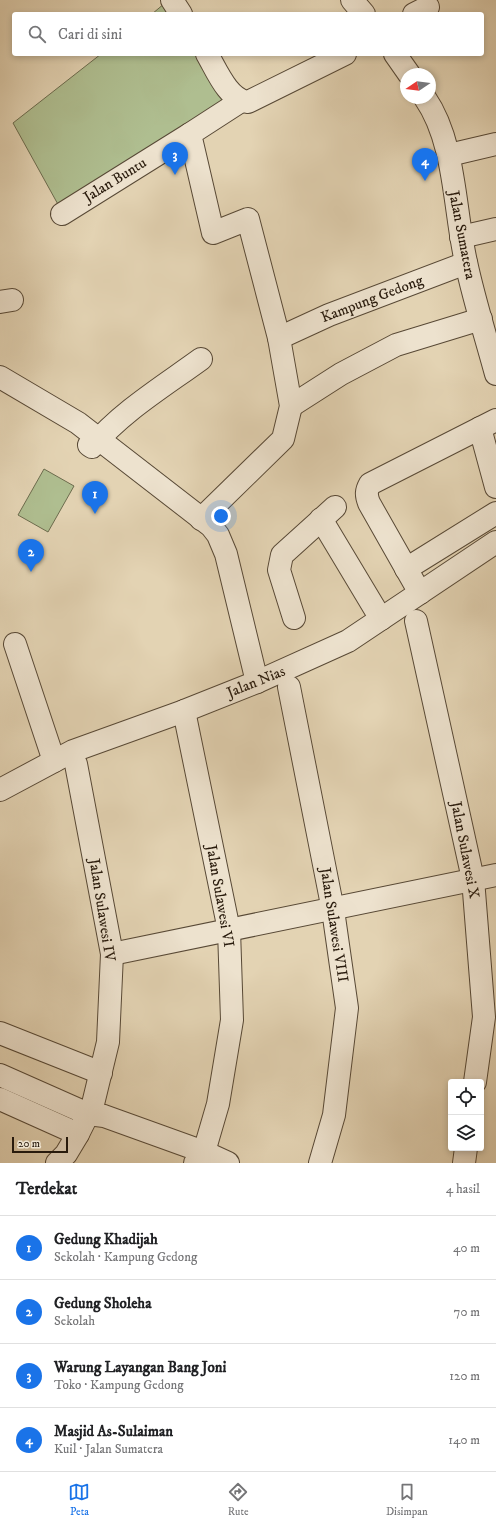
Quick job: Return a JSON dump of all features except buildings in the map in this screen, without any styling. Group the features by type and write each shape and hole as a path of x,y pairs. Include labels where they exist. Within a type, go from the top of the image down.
{"street":[{"path":"172,0 180,12"},
{"path":"352,0 362,12"},
{"path":"208,56 232,94 241,101 248,102 341,56"},
{"path":"396,56 405,68"},
{"path":"201,519 283,439 291,406 279,338 248,219 213,233 190,134 241,101"},
{"name":"Jalan Sumatera","path":"429,104 433,110 449,155 466,263 496,374"},
{"name":"Jalan Buntu","path":"62,214 190,134"},
{"path":"449,155 496,144"},
{"path":"461,237 496,229"},
{"name":"Kampung Gedong","path":"279,338 329,315 466,263"},
{"path":"291,406 341,374 396,346 481,319"},
{"path":"0,390 29,405 92,448 98,439 133,409 201,359"},
{"path":"0,377 78,423 201,519 218,535 226,554 257,682"},
{"path":"420,593 369,503 366,494 367,488 370,484 488,424 496,487"},
{"path":"294,618 279,570 280,560 282,555 328,513 381,619"},
{"path":"406,569 496,513"},
{"name":"Jalan Nias","path":"0,790 73,751 184,711 257,682 348,641 496,542"},
{"name":"Jalan Sulawesi X","path":"416,621 473,879 484,1017 475,1079"},
{"path":"15,644 54,761"},
{"name":"Jalan Sulawesi VIII","path":"289,687 333,910 347,1008 334,1115 320,1163"},
{"name":"Jalan Sulawesi VI","path":"184,711 229,930 232,1020 218,1104 200,1157"},
{"name":"Jalan Sulawesi IV","path":"57,1163 66,1154 78,1134 95,1111 108,1042 112,954 76,764"},
{"path":"112,954 333,910 496,875"},
{"path":"0,1033 101,1073"},
{"path":"0,1059 95,1111"},
{"path":"0,1075 95,1111 200,1157 228,1163"},
{"path":"0,1099 78,1134"},
{"path":"464,1163 466,1151"}],"green space":[{"path":"165,3 171,12 154,12"},
{"path":"98,56 198,56 227,103 60,208 13,123"},
{"path":"44,469 74,486 48,532 18,515"}],"place":[{"name":"Warung Layangan Bang Joni","path":"175,175"},
{"name":"Masjid As-Sulaiman","path":"425,181"},
{"name":"Gedung Khadijah","path":"95,514"},
{"name":"Gedung Sholeha","path":"31,572"}]}
